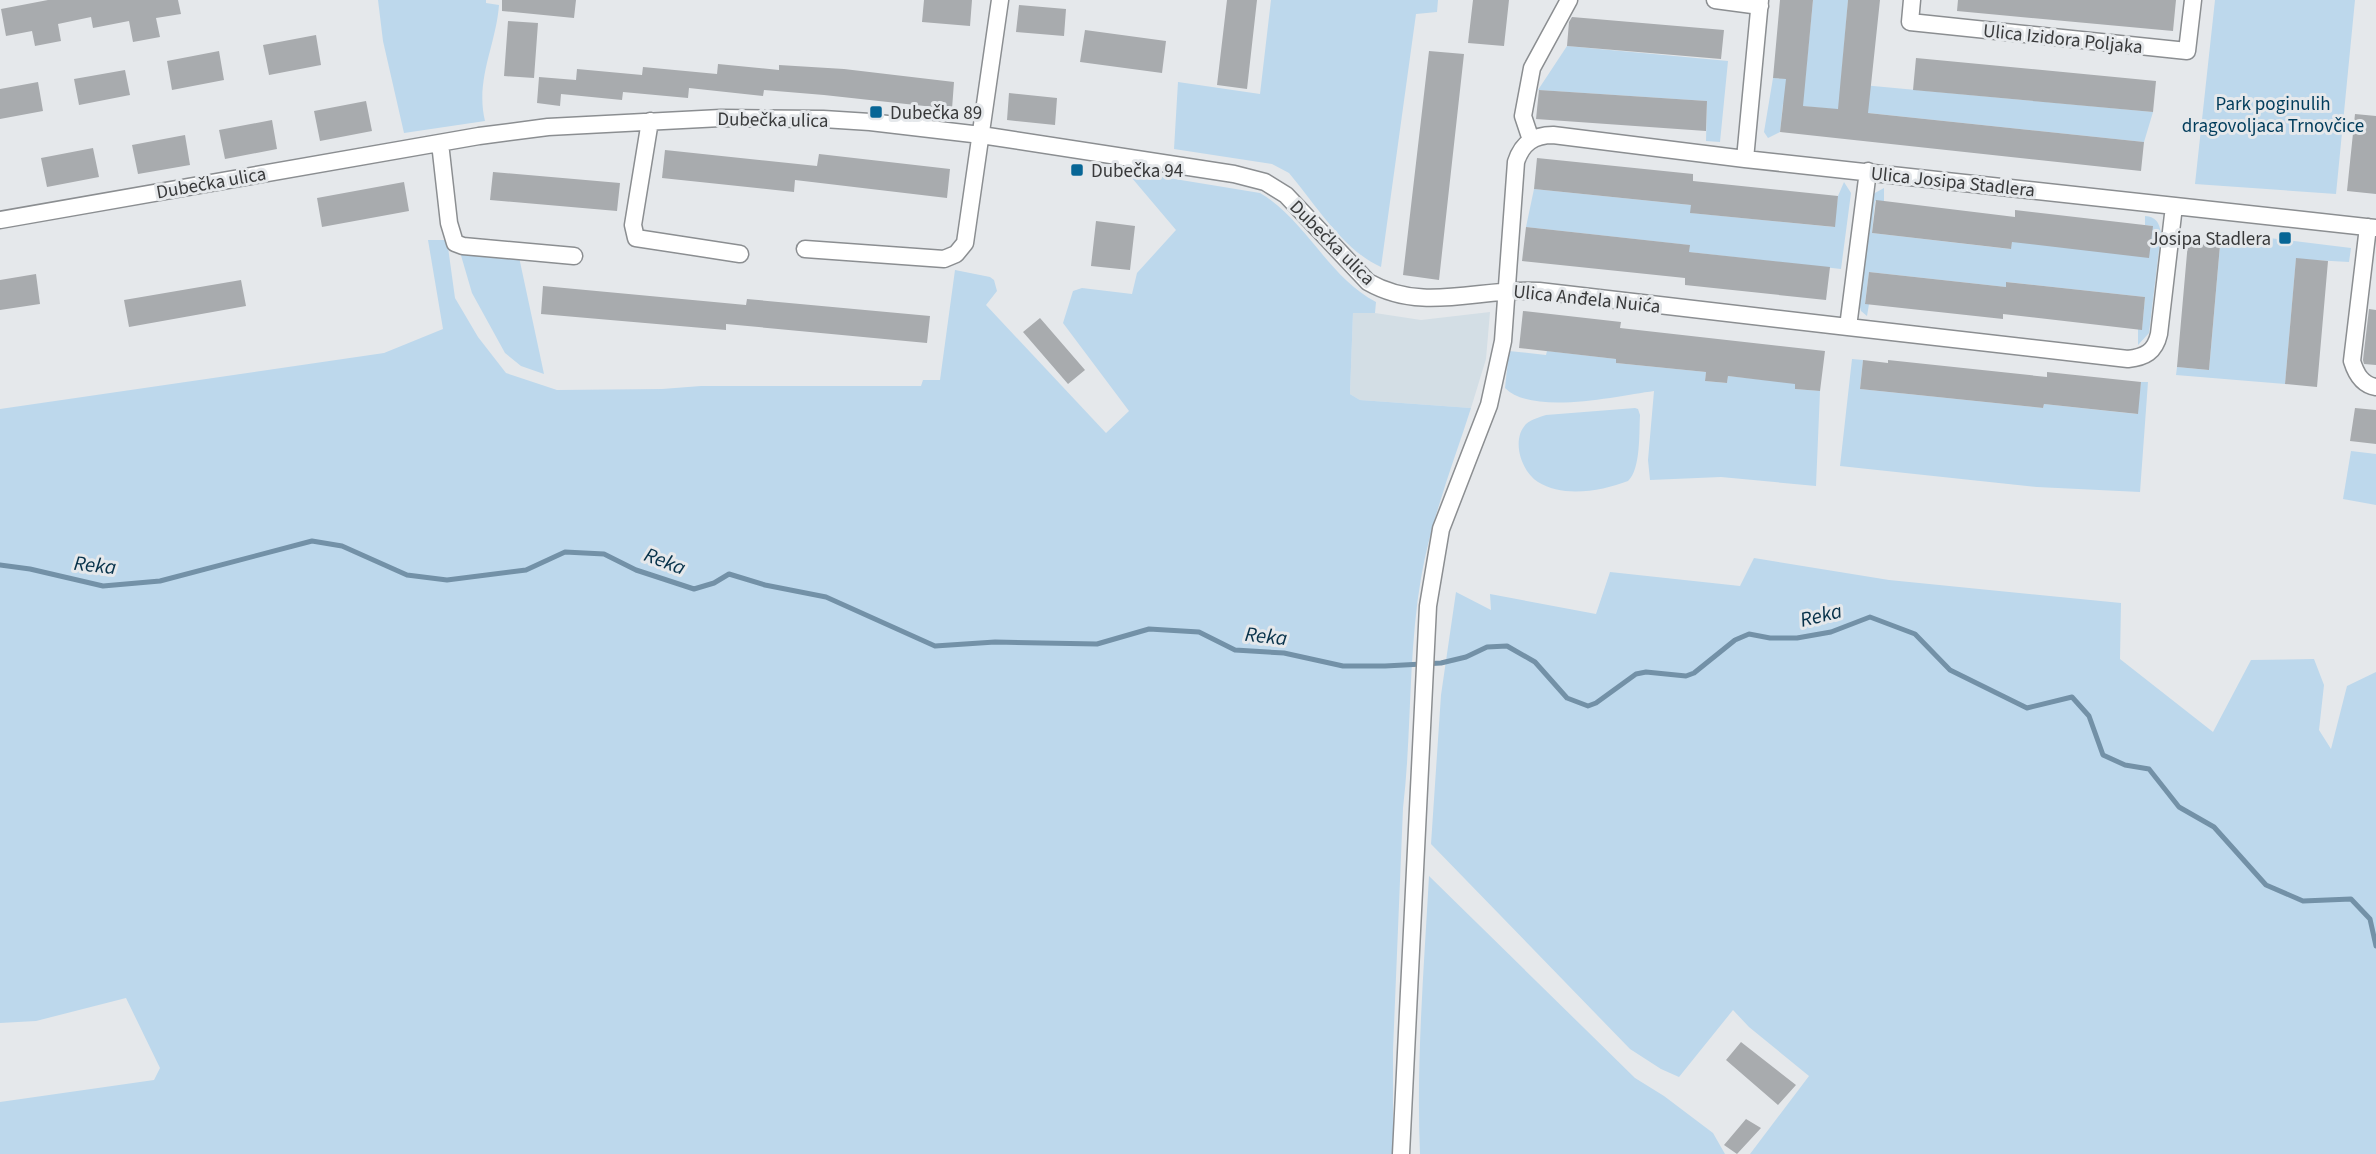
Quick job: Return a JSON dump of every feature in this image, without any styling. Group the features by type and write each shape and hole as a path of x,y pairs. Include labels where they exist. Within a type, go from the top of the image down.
{"street":[{"path":"805,249 944,259 956,254 965,243 1000,0"},
{"path":"1531,140 1523,116 1532,68 1569,0"},
{"path":"1715,0 1760,3 1745,159"},
{"name":"Ulica Izidora Poljaka","path":"1912,0 1910,22 2187,51 2193,0"},
{"name":"Dubečka ulica","path":"0,220 440,143 548,127 721,118 823,119 981,135 1234,174 1265,182 1286,195 1356,271 1383,290 1402,295 1452,299 1505,291"},
{"path":"650,121 633,225 636,238 740,254"},
{"name":"Ulica Josipa Stadlera","path":"1531,140 1541,135 1553,135 1745,159 2372,228"},
{"name":"Ulica Anđela Nuića","path":"1531,140 1524,146 1516,162 1505,291 1539,291 2128,359 2150,353 2157,345 2174,205"},
{"path":"440,143 449,223 455,243 463,246 574,256"},
{"path":"1848,327 1868,172"},
{"path":"2372,228 2353,361 2355,372 2361,380 2376,387"},
{"path":"1401,1154 1428,606 1441,529 1491,397 1503,341 1505,291"}],"shaded area":[{"path":"1490,312 1486,359 1471,408 1360,400 1350,394 1353,313 1375,313 1421,320"}],"green space":[{"path":"378,0 486,0 486,3 499,5 484,77 485,121 404,133 383,41"},
{"path":"1271,0 1438,0 1437,12 1416,14 1381,267 1367,260 1342,238 1289,173 1272,164 1174,149 1178,82 1260,94"},
{"path":"1813,0 1848,0 1841,83 2153,112 2144,142 1783,104 1780,132 1768,138 1764,132 1773,78 1805,80"},
{"name":"Park poginulih dragovoljaca Trnovčice","path":"2215,0 2355,0 2336,194 2195,184"},
{"path":"1567,46 1728,61 1720,142 1706,141 1707,101 1538,90"},
{"path":"1126,171 1260,193 1291,218 1344,278 1376,302 1375,313 1353,313 1350,394 1360,400 1471,408 1430,535 1417,607 1403,808 1393,1050 1393,1154 0,1154 0,1102 154,1080 160,1068 126,998 36,1021 0,1023 0,409 384,353 443,329 428,240 447,240 455,298 478,337 506,373 557,390 701,386 921,386 923,380 940,380 955,270 990,277 994,280 997,291 986,305 1106,433 1129,411 1063,323 1073,291 1082,288 1132,294 1137,273 1176,230"},
{"path":"1844,182 1851,193 1841,269 1689,252 1689,245 1526,227 1534,189 1691,205 1691,213 1834,227 1838,196"},
{"path":"1884,188 1884,202 1875,201 1872,233 2010,249 2012,242 2153,226 2145,225 2145,216 2154,219 2161,233 2149,333 2138,345 2138,329 2142,329 2145,297 2007,282 2006,287 1869,272 1865,303 1869,304 1867,316 1861,311 1859,304 1871,205 1873,194"},
{"path":"2211,231 2351,248 2349,262 2296,259 2285,384 2176,375 2177,367 2209,370 2220,245 2209,244"},
{"path":"460,252 519,257 544,374 521,366 505,353 472,293"},
{"path":"1509,351 1546,355 1547,351 1616,359 1616,363 1706,372 1705,381 1727,383 1728,376 1795,383 1795,389 1820,391 1816,486 1721,477 1650,480 1648,460 1654,391 1576,402 1535,401 1518,396 1505,388"},
{"path":"1852,359 1863,360 1860,389 2043,408 2044,404 2137,414 2141,382 2148,382 2140,492 2037,487 1840,466"},
{"path":"1635,408 1640,415 1638,450 1635,468 1628,481 1595,490 1559,490 1538,482 1527,471 1520,455 1519,438 1526,424 1533,419 1546,415"},
{"path":"2351,451 2376,454 2376,505 2343,499"},
{"path":"1754,558 1889,580 2121,603 2120,659 2213,732 2251,660 2314,659 2324,685 2319,730 2331,749 2347,686 2376,672 2376,1154 1750,1154 1809,1076 1749,1027 1733,1010 1679,1077 1630,1049 1431,844 1441,695 1456,592 1491,610 1490,594 1596,614 1610,572 1740,586"},
{"path":"1429,876 1635,1078 1713,1133 1725,1154 1420,1154 1420,1050"}],"building":[{"path":"48,0 178,0 181,14 156,18 160,37 133,42 129,21 93,28 91,17 58,24 61,41 35,46 32,31 6,36 1,9"},
{"path":"502,0 576,0 574,18 502,11"},
{"path":"924,0 972,0 970,26 922,22"},
{"path":"1227,0 1257,0 1247,89 1217,85"},
{"path":"1473,0 1509,0 1504,46 1468,43"},
{"path":"1780,0 1813,0 1803,106 1838,109 1848,0 1880,0 1868,113 2144,142 2141,171 1780,132 1786,79 1773,78"},
{"path":"1958,0 2176,0 2173,31 1957,11"},
{"path":"1019,5 1066,9 1064,36 1016,32"},
{"path":"1572,17 1724,30 1721,59 1567,46 1569,22"},
{"path":"508,21 538,23 534,78 504,76"},
{"path":"1085,30 1166,41 1162,73 1080,62"},
{"path":"316,35 321,65 269,75 263,45"},
{"path":"219,51 224,80 172,90 167,61"},
{"path":"1429,51 1464,54 1439,280 1403,275"},
{"path":"1916,58 2156,81 2153,112 1913,90"},
{"path":"718,64 779,70 779,65 844,69 954,82 952,109 764,90 763,96 689,88 688,98 623,92 622,100 561,94 560,106 537,103 539,77 576,80 577,69 642,75 643,67 717,74"},
{"path":"125,70 130,95 79,105 74,79"},
{"path":"38,82 43,111 0,119 0,89"},
{"path":"1539,90 1707,101 1706,131 1536,119"},
{"path":"1009,93 1057,98 1055,125 1007,120"},
{"path":"366,101 372,131 320,141 314,111"},
{"path":"2355,114 2376,116 2376,194 2347,191"},
{"path":"272,120 277,149 225,159 219,130"},
{"path":"185,135 190,165 138,174 132,145"},
{"path":"93,148 99,177 47,187 41,158"},
{"path":"665,150 817,166 819,154 950,169 947,198 795,180 794,192 662,178"},
{"path":"1537,158 1693,174 1693,181 1838,196 1835,227 1690,213 1691,205 1534,189"},
{"path":"493,172 620,183 617,211 490,200"},
{"path":"404,182 409,211 322,227 317,198"},
{"path":"1876,200 2015,217 2015,210 2153,226 2149,258 2012,242 2011,249 1872,233"},
{"path":"1096,221 1135,226 1130,270 1091,266"},
{"path":"1526,227 1690,245 1689,252 1830,267 1826,300 1685,285 1685,278 1522,261"},
{"path":"2188,242 2220,245 2209,370 2177,367"},
{"path":"2296,258 2328,261 2317,387 2285,384"},
{"path":"1869,272 2006,287 2006,282 2145,297 2142,330 2003,314 2003,319 1865,304"},
{"path":"36,274 40,304 0,310 0,280"},
{"path":"241,280 246,306 129,327 124,300"},
{"path":"543,286 746,305 747,299 930,316 927,343 726,324 726,330 541,314"},
{"path":"2369,309 2376,310 2376,365 2364,364 2363,360"},
{"path":"1523,311 1621,322 1620,328 1825,351 1820,391 1795,389 1795,384 1728,376 1727,383 1705,381 1706,372 1616,363 1616,359 1519,348"},
{"path":"1040,318 1085,370 1068,384 1023,332"},
{"path":"1863,360 1888,363 1888,360 2047,377 2047,372 2141,382 2138,414 2044,404 2043,408 1860,389"},
{"path":"2355,408 2376,410 2376,444 2350,441"},
{"path":"1741,1042 1796,1085 1778,1105 1726,1060"},
{"path":"1746,1119 1761,1128 1737,1154 1724,1145"}],"waterway":[{"name":"Reka","path":"0,565 103,586 160,581 312,541 342,546 407,575 447,580 526,570 565,552 604,554 636,570 694,589 714,583 729,574 765,585 826,597 935,646 995,642 1097,644 1149,629 1199,632 1235,650 1284,653 1343,666 1441,663 1466,657 1487,647 1507,646 1535,662 1567,698 1588,706 1636,674 1646,672 1686,676 1694,673 1735,640 1749,634 1770,638 1797,638 1831,632 1870,617 1915,634 1950,670 2027,708 2072,697 2089,716 2103,755 2125,765 2149,769 2179,807 2214,827 2266,885 2303,901 2351,899 2370,919 2376,946"}],"place":[{"name":"Dubečka 89","path":"876,112"},
{"name":"Dubečka 94","path":"1077,170"},
{"name":"Josipa Stadlera","path":"2285,238"}]}
